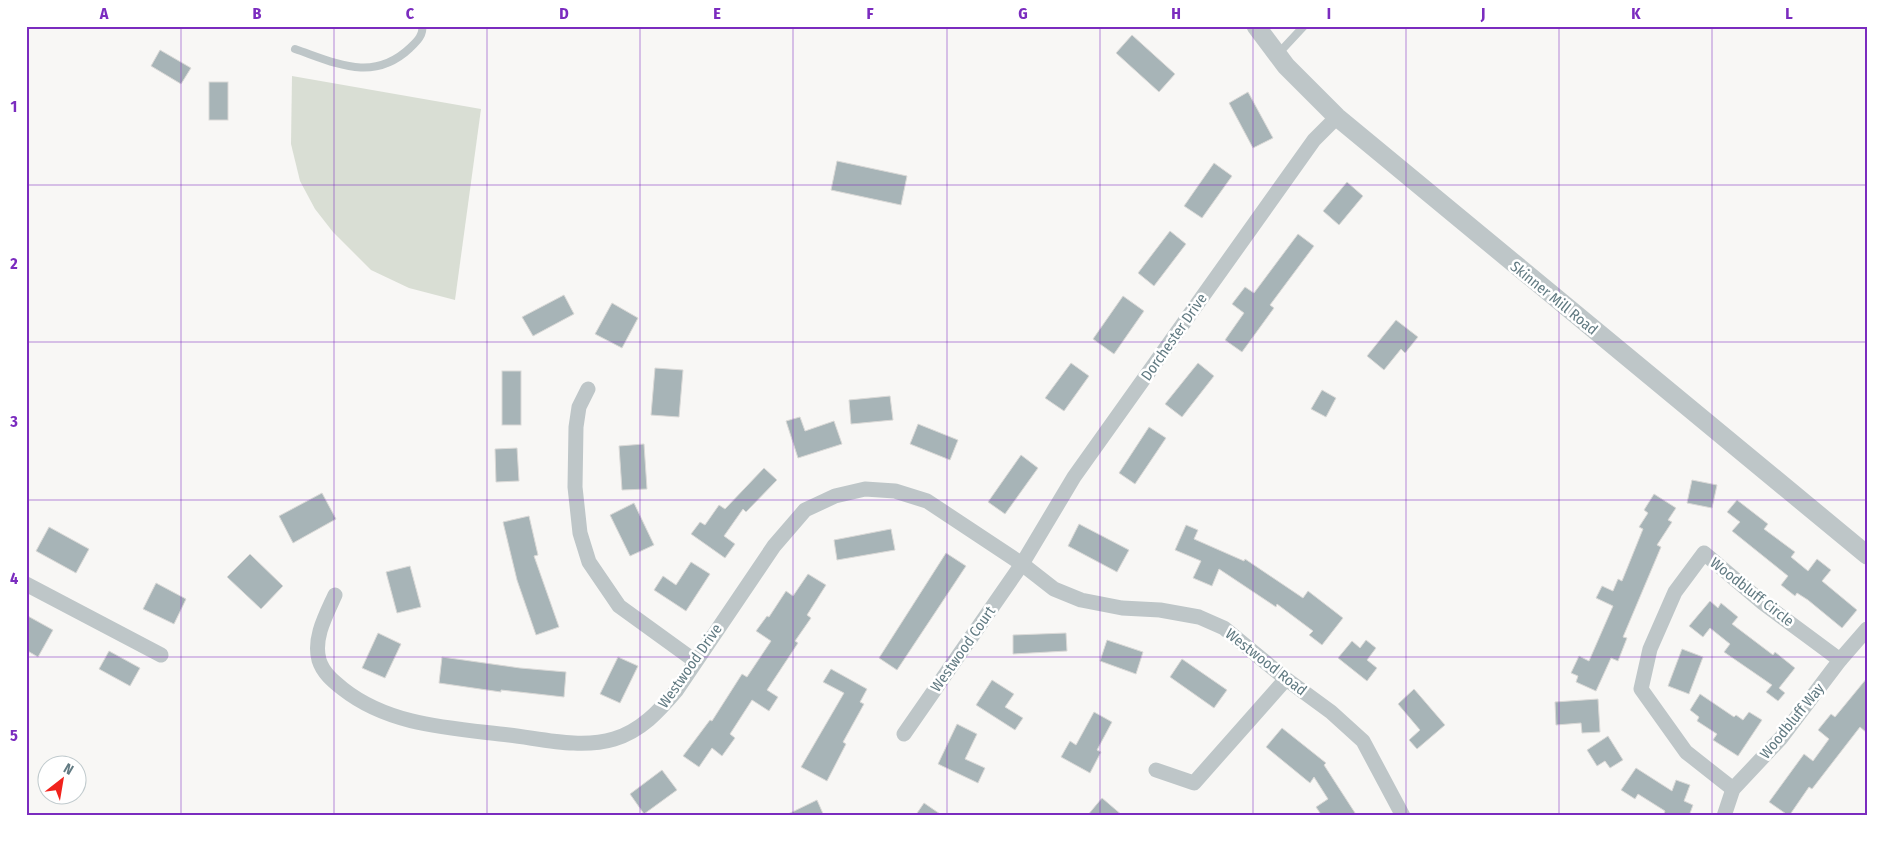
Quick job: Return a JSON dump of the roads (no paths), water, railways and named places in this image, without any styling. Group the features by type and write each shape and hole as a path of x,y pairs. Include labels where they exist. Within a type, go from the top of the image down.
{"street":[{"name":"Skinner Mill Road","path":"1256,26 1277,55 1337,117 1867,555"},
{"name":"Dorchester Drive","path":"1022,564 1080,470 1314,140 1337,117"},
{"path":"588,389 579,408 576,427 575,487 580,533 589,562 619,606 694,661"},
{"name":"Westwood Drive","path":"335,595 318,640 319,660 328,678 372,708 413,723 580,744 614,740 635,731 658,711 676,691 694,661 774,546 805,510 835,496 865,489 895,491 927,500 1022,564"},
{"name":"Woodbluff Circle","path":"1733,789 1686,752 1641,689 1650,649 1675,592 1704,554 1763,603 1840,660"},
{"name":"Westwood Road","path":"1022,564 1054,589 1081,600 1122,608 1160,610 1199,617 1224,628 1330,712 1362,741 1403,816"},
{"name":"Westwood Court","path":"904,734 1022,564"},
{"path":"26,584 161,655"},
{"name":"Woodbluff Way","path":"1724,816 1733,789 1781,738 1840,660 1867,629"},
{"path":"1156,770 1194,783 1286,679"}],"lane":[{"path":"295,49 358,69 382,66 401,56 420,38 422,26"},
{"path":"1277,55 1304,26"}]}
